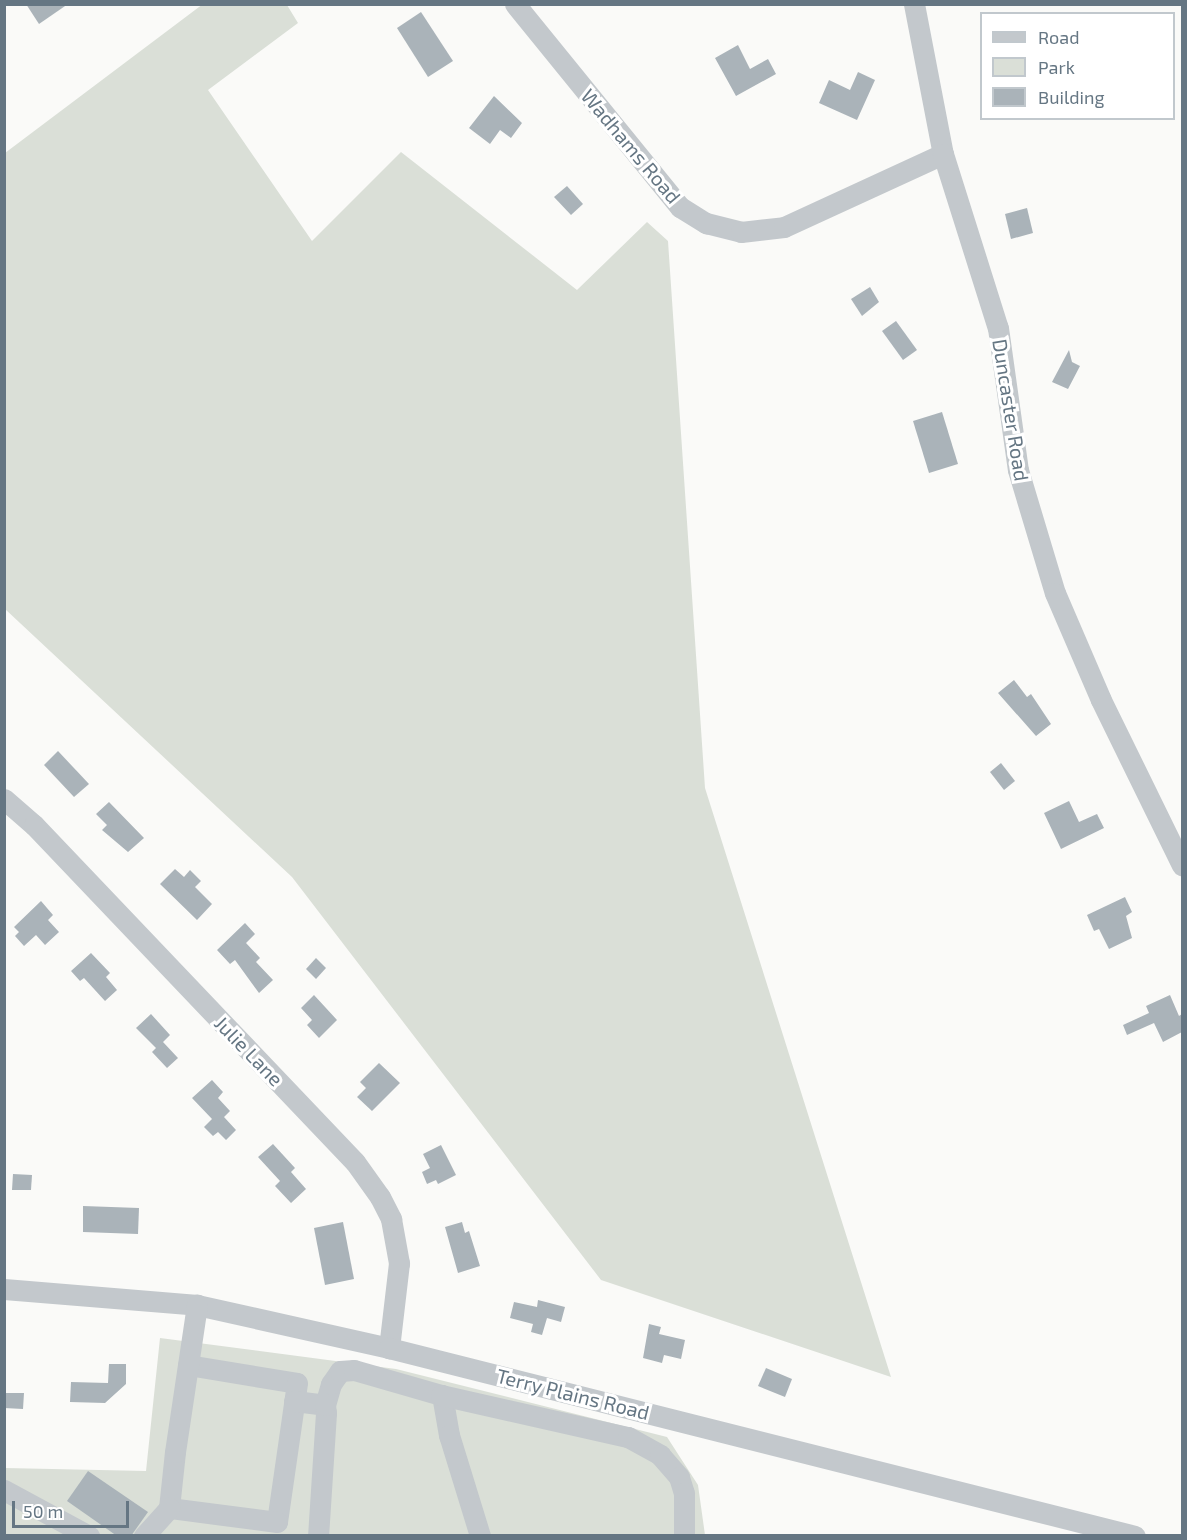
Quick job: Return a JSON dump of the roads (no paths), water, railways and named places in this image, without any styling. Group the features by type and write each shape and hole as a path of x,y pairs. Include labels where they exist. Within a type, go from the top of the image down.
{"street":[{"name":"Wadhams Road","path":"515,4 680,207 706,223 741,232 784,227 944,154"},
{"name":"Duncaster Road","path":"914,4 944,154 998,328 1018,470 1055,592 1101,700 1182,865"},
{"name":"Julie Lane","path":"4,799 34,825 355,1162 380,1197 391,1219 399,1263 389,1348"},
{"name":"Terry Plains Road","path":"4,1289 197,1305 389,1348 1135,1536"},
{"path":"144,1536 169,1508 197,1305"},
{"path":"169,1508 277,1522 297,1383 188,1365"},
{"path":"318,1536 325,1406 331,1384 340,1371 347,1370 442,1395 600,1430 648,1447 673,1466 680,1477 684,1493 684,1536"},
{"path":"442,1395 447,1427 480,1536"},
{"path":"294,1401 325,1406"},
{"path":"4,1490 89,1536"}]}
